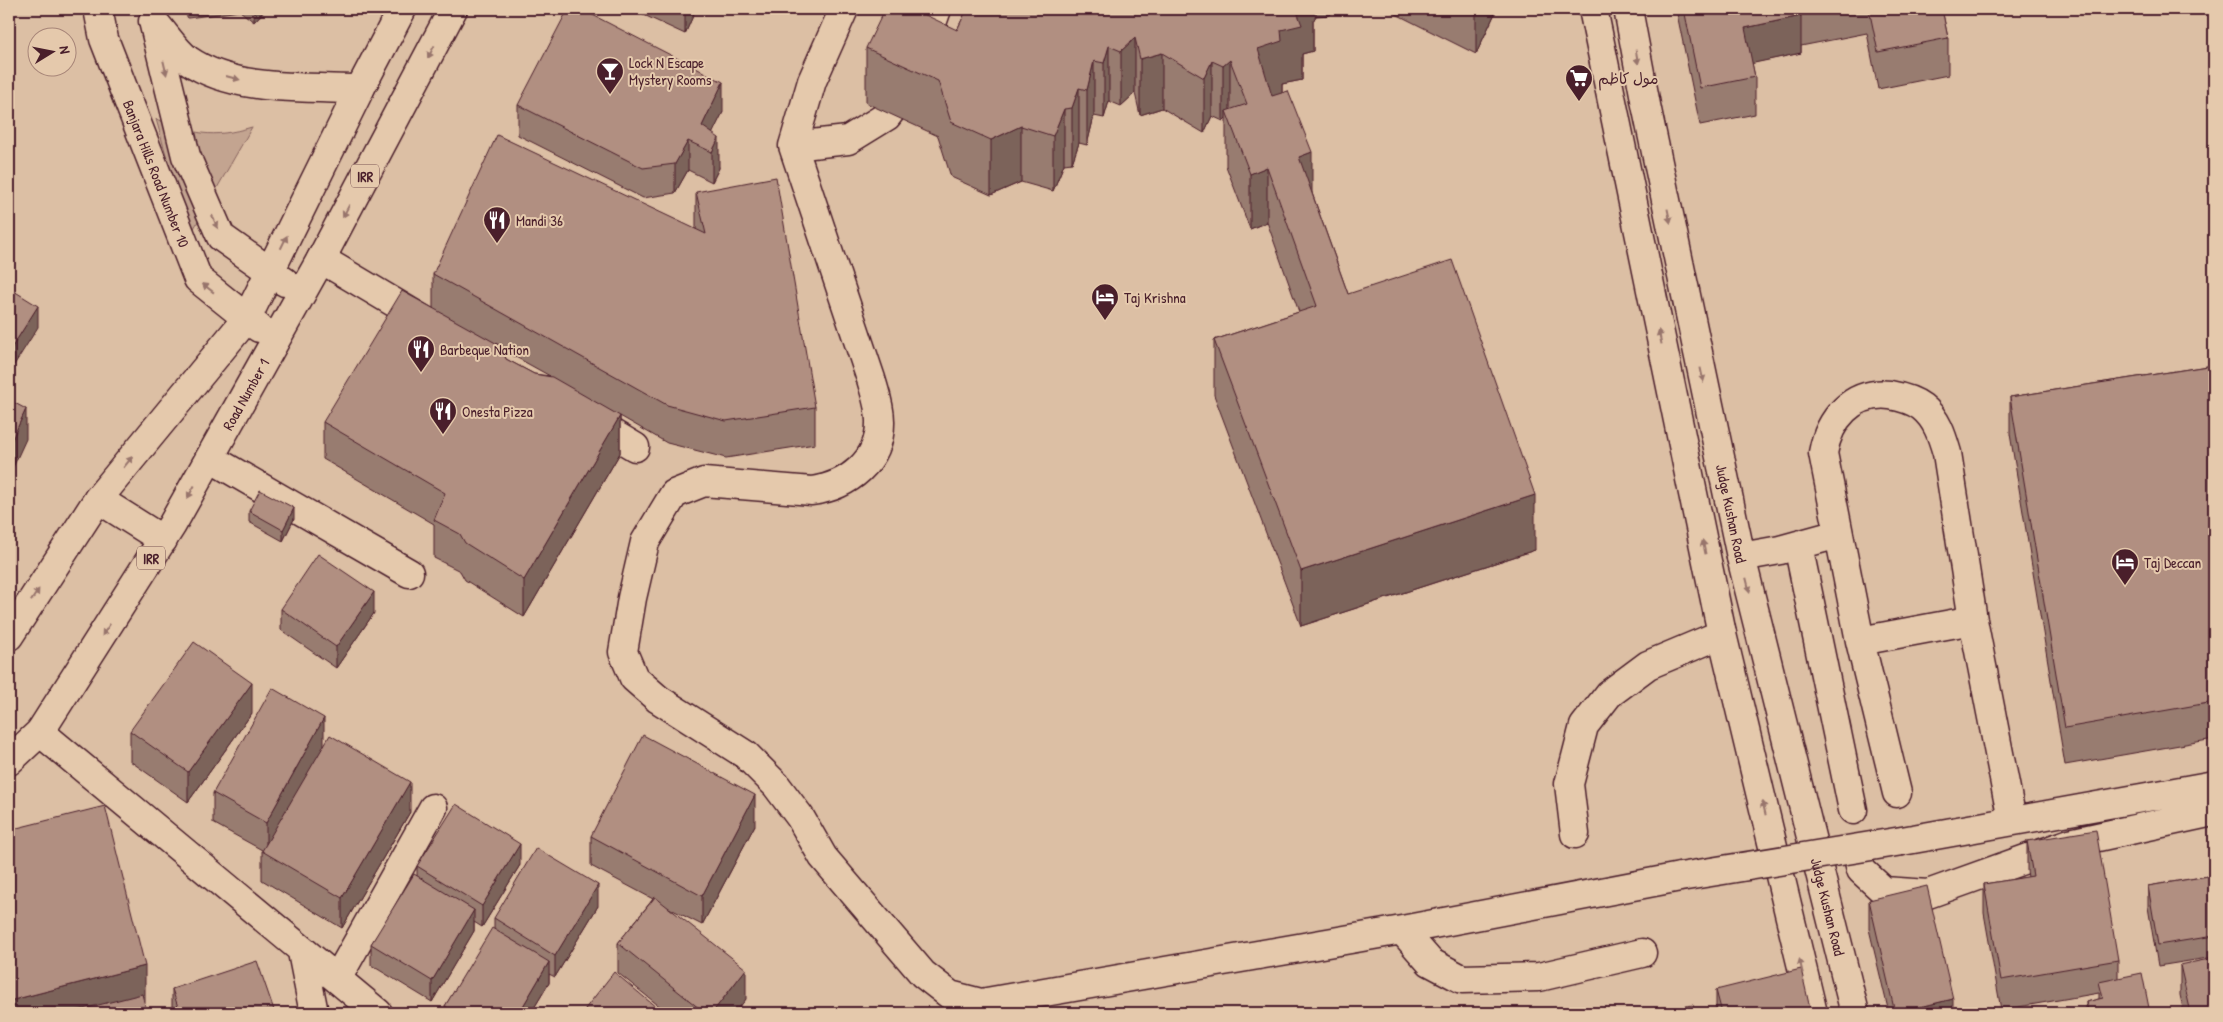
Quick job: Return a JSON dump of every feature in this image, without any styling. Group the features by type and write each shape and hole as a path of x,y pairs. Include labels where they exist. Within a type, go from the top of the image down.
{"main road":[{"name":"Banjara Hills Road Number 10","path":"98,9 104,40 198,280 247,318 275,343"},
{"path":"12,625 98,499 247,318 360,89 402,9"},
{"name":"Road Number 1","path":"9,760 40,732 163,540 321,259 453,9"},
{"path":"844,9 812,81 793,146 871,379 878,405 880,422 877,440 870,456 860,470 846,481 829,488 812,491 704,482 674,494 646,542 632,598 623,652 634,678 658,699 746,755 776,785 800,817 823,857 923,974 950,995 981,1002 1402,930 1680,877 1856,849 2214,785"},
{"path":"793,146 848,140 887,116 910,86 937,9"},
{"path":"1593,9 1722,634 1813,1013"},
{"name":"Judge Kushan Road","path":"1628,9 1646,105 1740,557 1855,1013"},
{"path":"150,15 188,60 221,75 260,86 360,89"},
{"path":"150,15 186,156 221,237 302,293"},
{"path":"321,259 448,335"},
{"path":"1897,793 1860,641 1823,454 1826,437 1832,424 1844,411 1870,395 1902,397 1921,406 1941,433 1947,453 1973,620 2012,820"},
{"path":"567,406 635,447"},
{"path":"210,458 409,573"},
{"path":"98,499 163,540"},
{"path":"1740,557 1838,534"},
{"path":"1798,544 1853,810"},
{"path":"1860,641 1973,620"},
{"path":"1575,834 1569,784 1584,726 1609,694 1648,665 1722,634"},
{"path":"40,732 302,952 378,1013"},
{"path":"337,979 433,808"},
{"path":"1856,849 1861,870 1884,891 1928,894 2070,843 2208,813 2214,808"},
{"path":"1402,930 1430,962 1462,979 1539,977 1642,953"},
{"path":"302,952 314,1013"}],"shaded area":[{"path":"156,119 192,131 214,134 252,127 189,237"}],"building":[{"path":"568,9 581,9 723,82 702,126 719,138 712,152 688,141 675,164 643,168 518,105"},
{"path":"885,9 913,9 957,30 967,9 1296,9 1302,25 1281,30 1282,41 1258,49 1272,96 1288,91 1312,152 1299,157 1348,294 1452,260 1535,495 1301,571 1214,340 1317,306 1267,167 1250,174 1226,111 1247,104 1230,60 1223,66 1212,61 1204,78 1162,53 1140,59 1135,38 1121,51 1109,46 1104,63 1094,61 1087,90 1079,88 1072,108 1064,109 1053,136 1021,126 991,140 951,122 938,81 866,48"},
{"path":"1684,9 1800,9 1801,16 1745,28 1755,77 1700,88"},
{"path":"1869,9 1942,9 1948,38 1878,52"},
{"path":"497,135 706,234 696,192 776,177 815,407 726,421 667,405 433,274"},
{"path":"9,288 38,306 9,352"},
{"path":"402,291 501,346 506,359 534,374 552,377 620,416 524,580 465,543 460,534 434,520 445,493 323,422"},
{"name":"Taj Deccan","path":"2214,365 2214,702 2065,728 2010,397"},
{"path":"9,400 26,409 9,446"},
{"path":"260,490 294,508 283,530 249,511"},
{"path":"318,554 374,592 336,647 281,609"},
{"path":"194,642 252,683 188,772 130,731"},
{"path":"272,688 324,718 266,823 213,793"},
{"path":"330,735 410,782 342,898 262,851"},
{"path":"643,735 755,795 702,896 591,836"},
{"path":"456,804 520,844 482,906 417,866"},
{"path":"105,806 145,966 9,1001 9,830"},
{"path":"2096,830 2118,960 2001,980 1984,884 2033,876 2027,841"},
{"path":"536,848 598,885 555,956 494,918"},
{"path":"414,874 474,910 432,981 371,944"},
{"path":"2214,875 2214,936 2158,945 2148,886"},
{"path":"1927,886 1953,999 1895,1013 1869,900"},
{"path":"655,897 746,969 712,1013 705,1013 618,943"},
{"path":"492,928 549,962 519,1013 456,1013 445,1006"},
{"path":"2214,958 2214,1013 2191,1013 2180,965"},
{"path":"257,961 275,1013 180,1013 172,989"},
{"path":"1801,969 1811,1013 1722,1013 1716,990"},
{"path":"614,972 663,1013 590,1013 585,1009"},
{"path":"2142,973 2150,1013 2089,1013 2086,1002 2103,998 2099,982"},
{"path":"142,994 147,1013 67,1013"},
{"path":"1693,1005 1694,1013 1642,1013"}],"place":[{"name":"Lock N Escape Mystery Rooms","path":"610,95"},
{"name":"مول كاظم","path":"1579,102"},
{"name":"Mandi 36","path":"497,244"},
{"name":"Taj Krishna","path":"1105,321"},
{"name":"Barbeque Nation","path":"421,373"},
{"name":"Onesta Pizza","path":"443,435"},
{"name":"Taj Deccan","path":"2125,586"}]}
